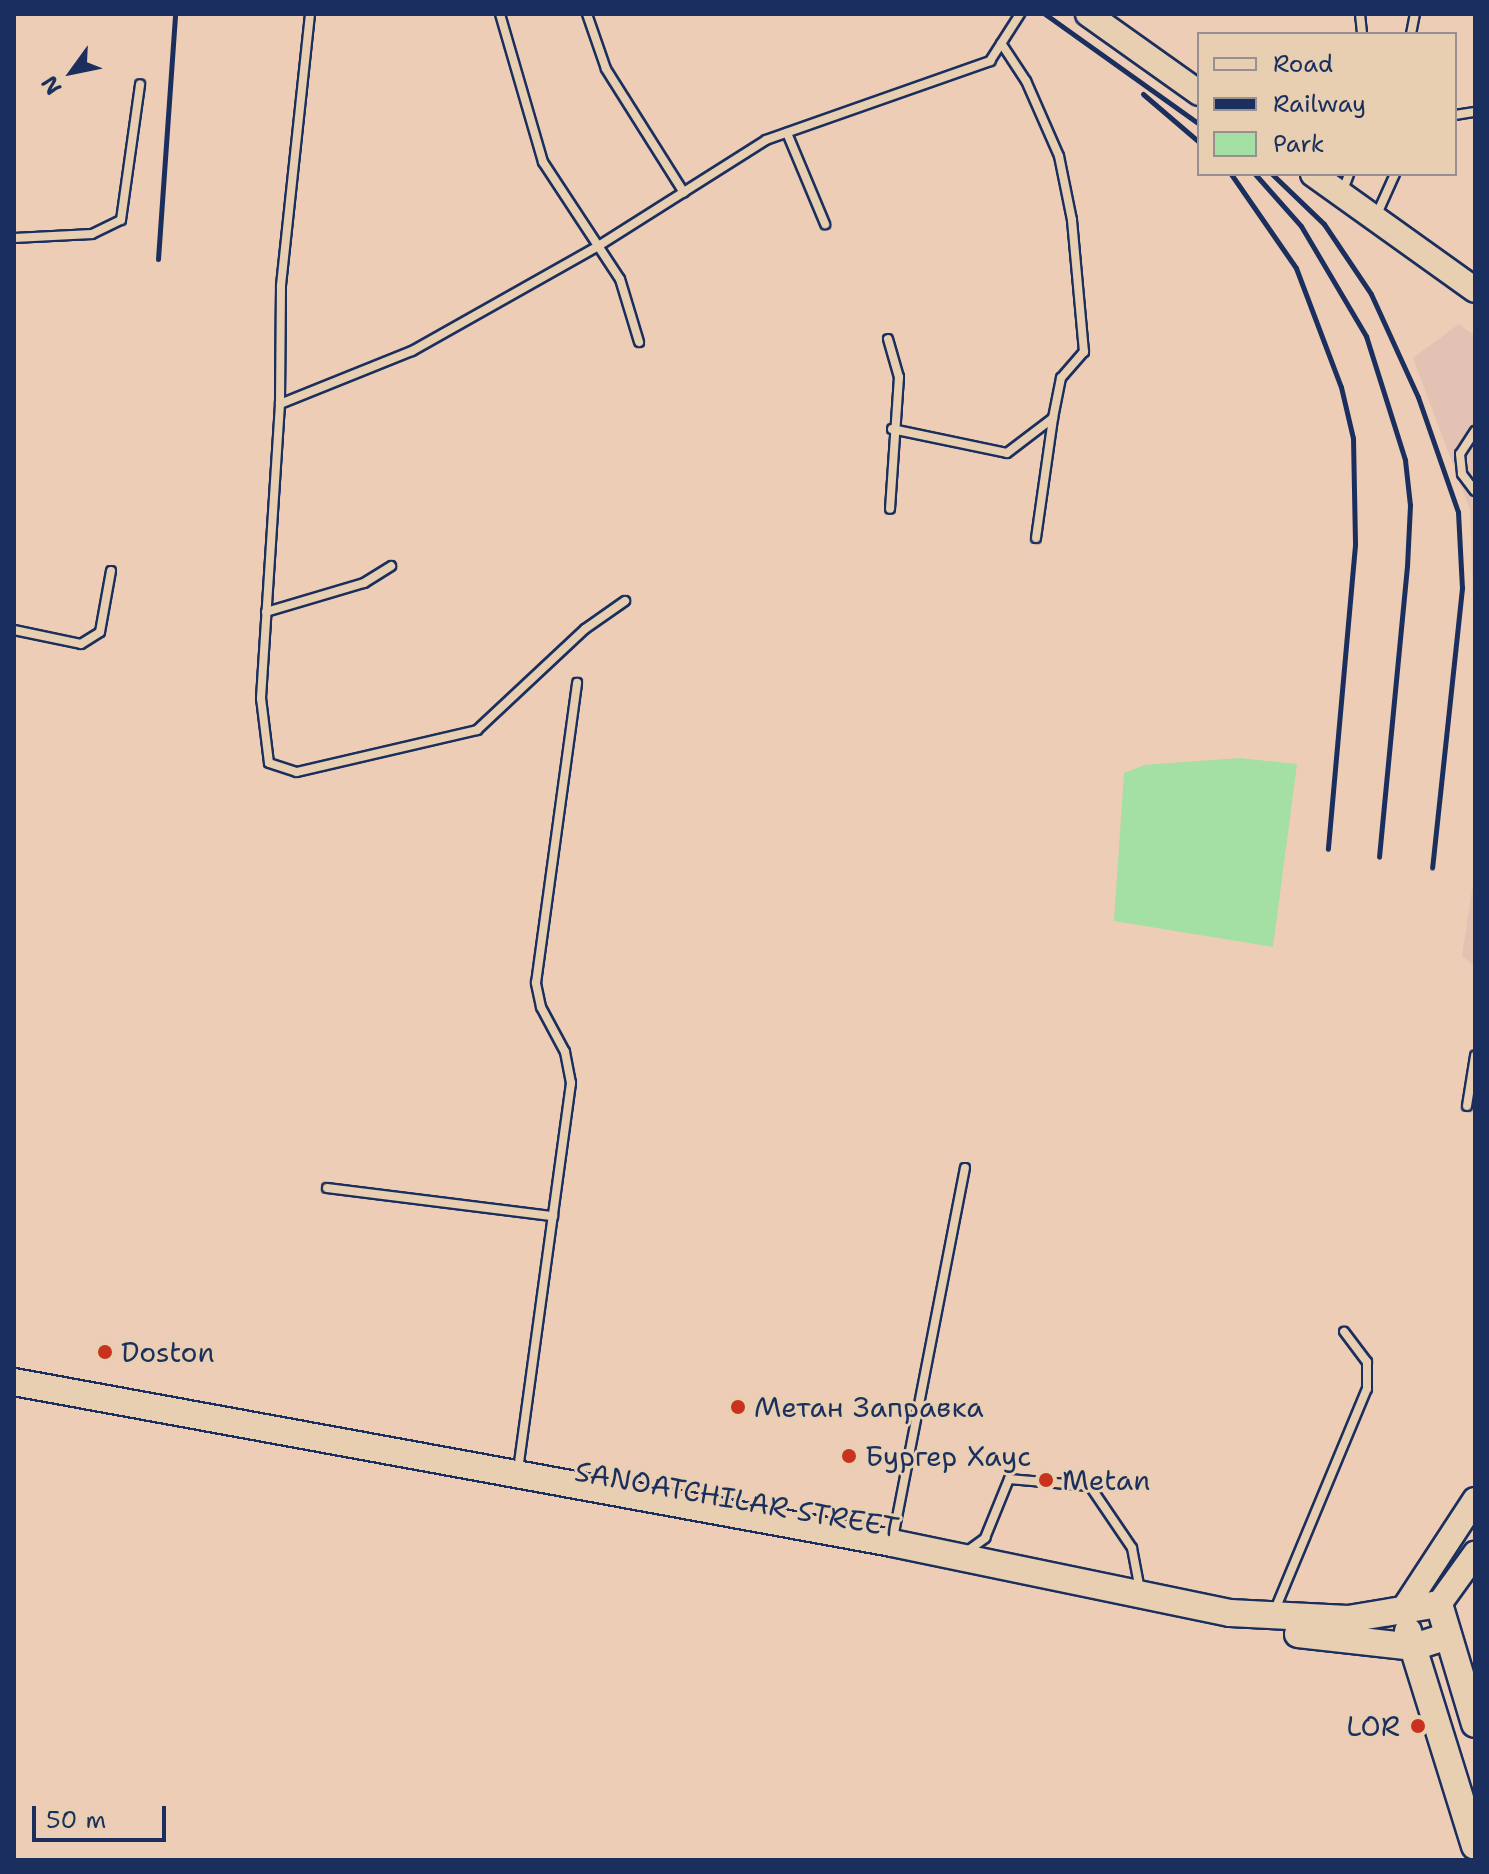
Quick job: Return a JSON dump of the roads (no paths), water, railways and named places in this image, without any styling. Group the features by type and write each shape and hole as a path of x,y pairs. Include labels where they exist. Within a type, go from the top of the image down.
{"main road":[{"name":"SANOATCHILAR STREET","path":"14,1382 892,1543 1141,1595 1272,1617 1314,1621 1401,1613 1439,1604"},
{"name":"SANOATCHILAR STREET","path":"14,1398 1217,1624 1414,1647 1448,1636"},
{"path":"1439,1604 1475,1724"},
{"path":"1401,1613 1475,1846"}],"street":[{"path":"1088,14 1197,92"},
{"path":"1319,176 1345,184 1375,219 1475,290"},
{"path":"1401,1613 1475,1500"},
{"path":"1439,1604 1475,1554"}],"lane":[{"path":"310,14 281,286 280,404 261,698 269,763 297,772 477,730 585,629 625,601"},
{"path":"500,14 543,162 582,228 600,245 620,279 639,342"},
{"path":"587,14 606,69 684,193"},
{"path":"280,404 412,351 600,245 766,140 990,61 1020,14"},
{"path":"1001,43 1026,81 1059,156 1072,220 1084,352 1061,378 1036,538"},
{"path":"14,238 92,234 121,220 140,84"},
{"path":"787,133 825,224"},
{"path":"1375,219 1394,176"},
{"path":"888,339 899,377 892,429 890,509"},
{"path":"892,429 1007,453 1053,418"},
{"path":"1475,431 1460,454 1462,474 1475,491"},
{"path":"266,612 364,583 391,566"},
{"path":"14,630 81,644 100,632 111,571"},
{"path":"517,1475 571,1083 565,1052 541,1007 536,983 577,683"},
{"path":"1467,1106 1475,1056"},
{"path":"892,1543 965,1168"},
{"path":"327,1188 553,1216"},
{"path":"1272,1617 1367,1389 1367,1362 1344,1332"},
{"path":"959,1556 985,1538 1009,1479 1090,1486 1132,1548 1141,1595"}],"railway":[{"path":"158,259 175,14"},
{"path":"1045,14 1197,123"},
{"path":"1143,94 1197,140"},
{"path":"1232,176 1296,268 1341,387 1353,438 1355,545 1328,849"},
{"path":"1257,176 1301,226 1366,336 1405,460 1410,505 1407,566 1379,857"},
{"path":"1274,176 1324,224 1371,294 1418,397 1458,512 1462,588 1432,867"}],"place":[{"name":"Doston","path":"105,1352"},
{"name":"Метан Заправка","path":"738,1407"},
{"name":"Бургер Хаус","path":"849,1456"},
{"name":"Metan","path":"1046,1480"},
{"name":"LOR","path":"1418,1726"}]}
